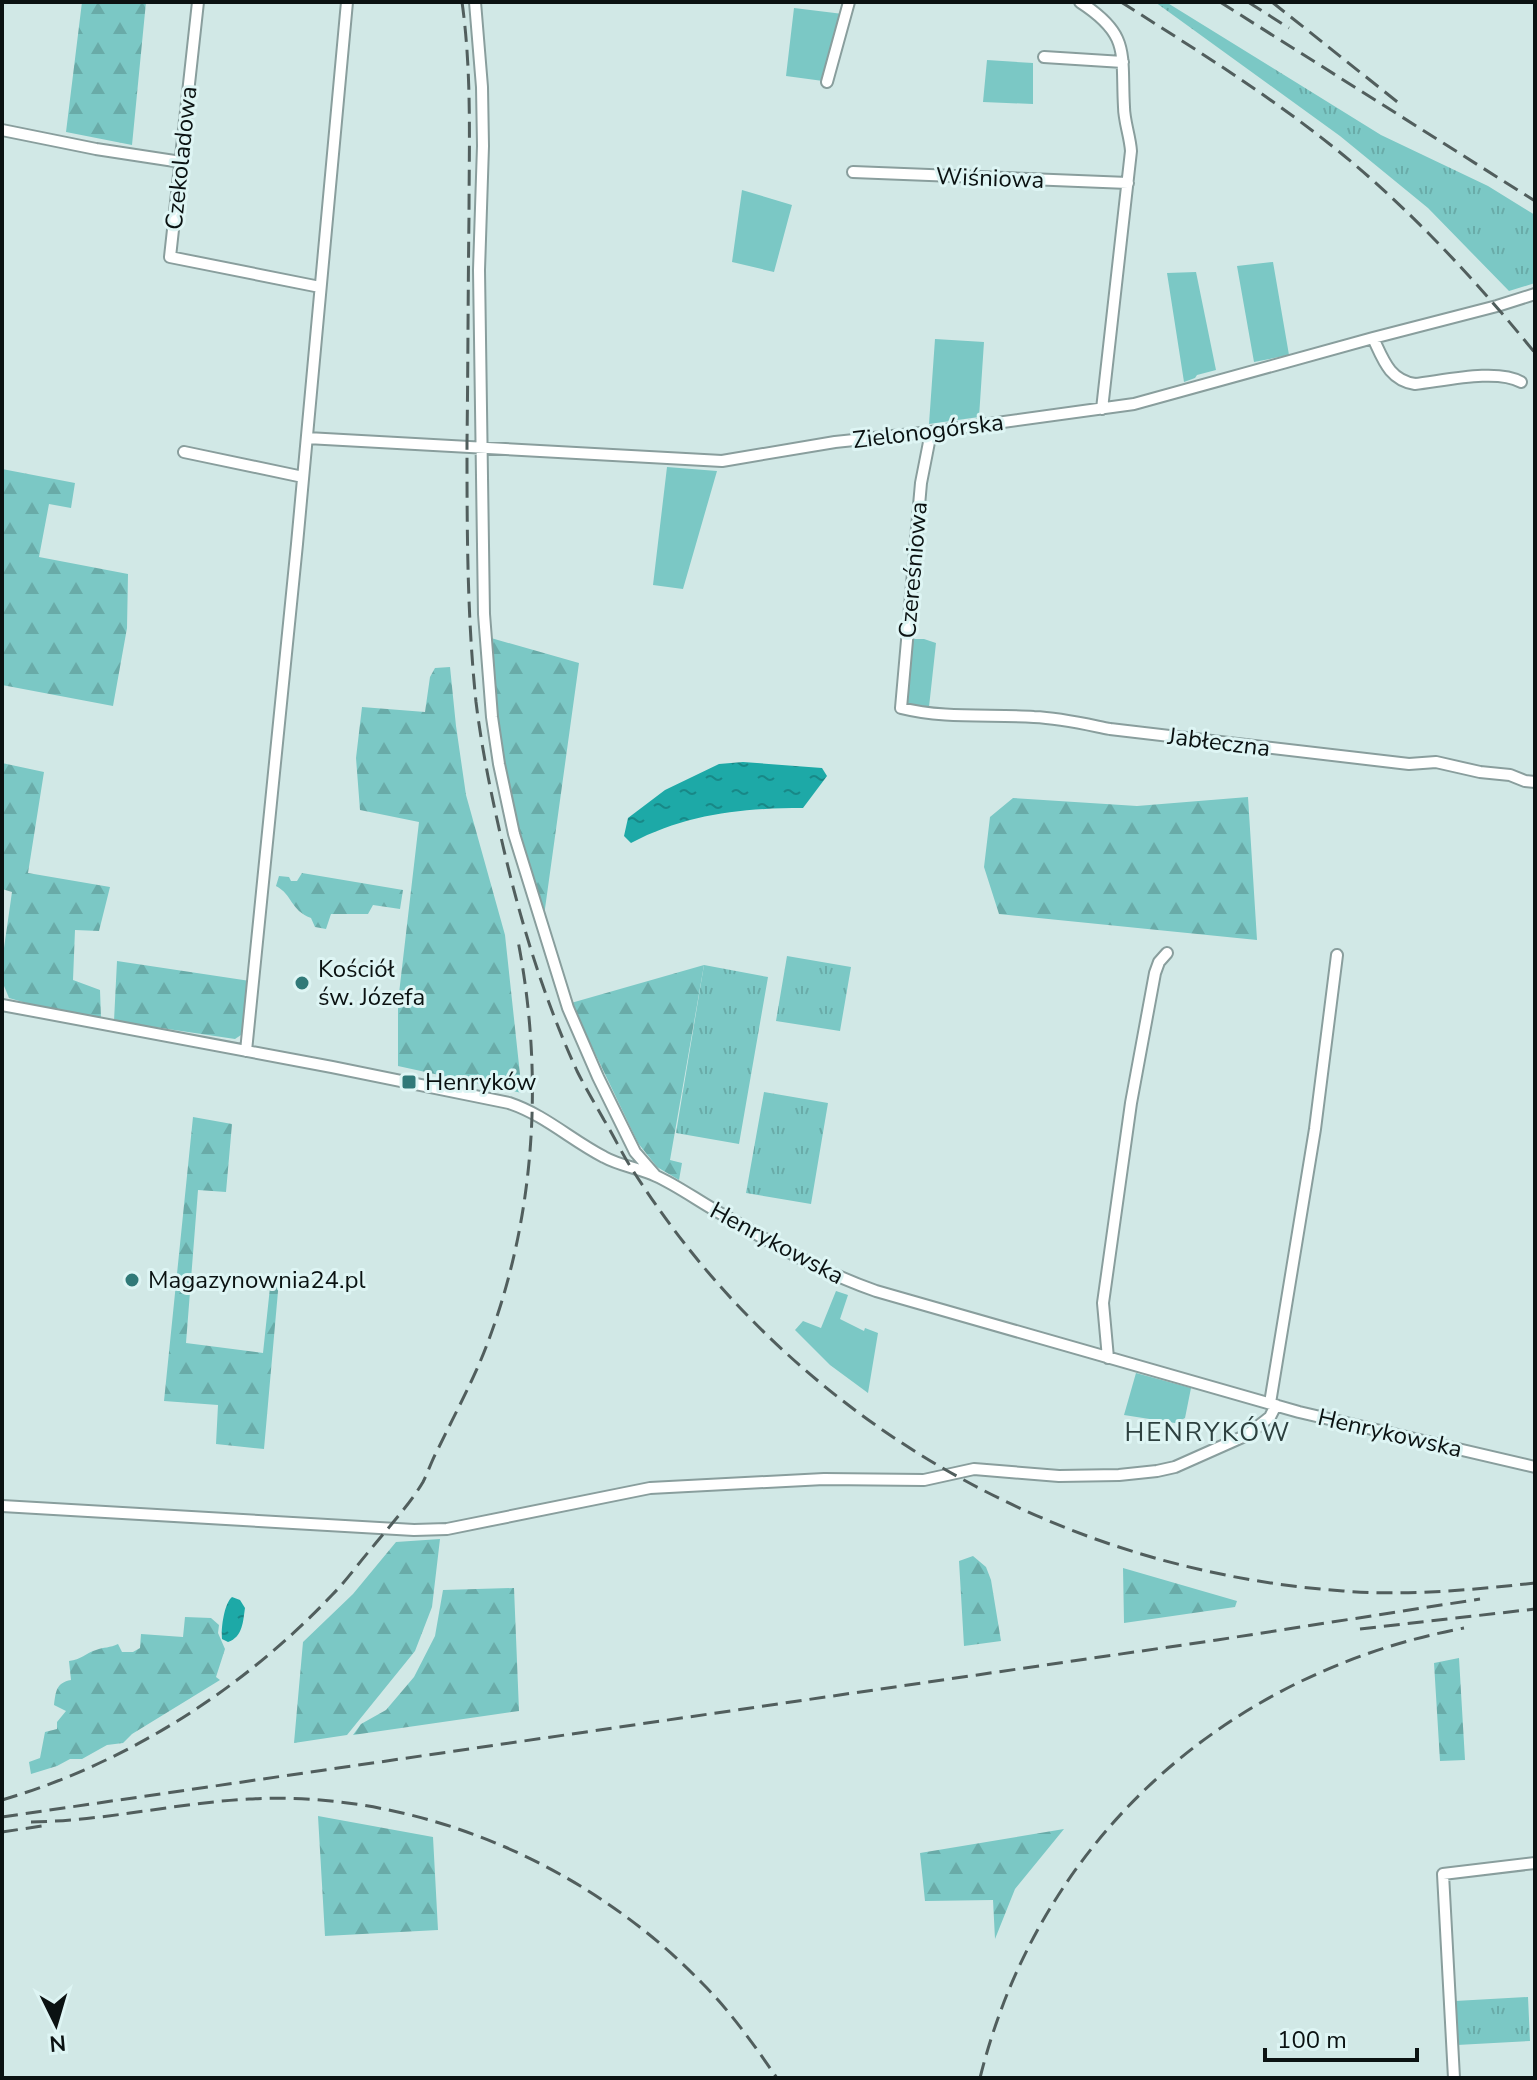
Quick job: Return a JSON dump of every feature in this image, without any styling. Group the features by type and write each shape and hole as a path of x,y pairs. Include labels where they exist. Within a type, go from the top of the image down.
{"street":[{"name":"Czekoladowa","path":"198,2 170,257 320,287"},
{"path":"246,1051 347,2"},
{"path":"475,2 483,146 479,270 484,614 499,764 514,834 568,1008 635,1152 655,1176"},
{"path":"827,82 849,2"},
{"path":"1080,2 1100,15 1118,39 1123,62 1124,112 1131,151 1102,409"},
{"path":"1044,57 1123,62"},
{"path":"2,130 181,162"},
{"name":"Wiśniowa","path":"853,172 1128,183"},
{"name":"Zielonogórska","path":"307,438 722,461 835,442 1134,404 1535,294"},
{"path":"1373,338 1387,368 1398,379 1408,383 1490,375 1503,375 1521,382"},
{"name":"Czereśniowa","path":"901,708 921,483 931,432"},
{"path":"184,452 303,477"},
{"name":"Jabłeczna","path":"901,708 965,716 1064,719 1110,729 1409,764 1436,762 1535,782"},
{"path":"1108,1358 1103,1303 1131,1103 1155,973 1167,953"},
{"path":"2,1506 414,1530 447,1529 650,1488 824,1479 924,1480 974,1469 1059,1476 1119,1475 1175,1467 1247,1435 1270,1417 1315,1129 1337,955"},
{"name":"Henrykowska","path":"2,1005 509,1103 543,1118 615,1163 655,1176 838,1278 1273,1404 1535,1467"},
{"path":"1454,2078 1443,1874 1535,1863"}],"green space":[{"path":"82,2 146,2 132,145 66,132"},
{"path":"1155,2 1166,2 1381,135 1488,186 1535,215 1535,283 1509,291 1428,208 1340,136"},
{"path":"794,8 843,14 823,81 786,76"},
{"path":"987,60 1033,63 1033,104 983,102"},
{"path":"742,190 792,205 774,272 732,262"},
{"path":"1273,262 1289,355 1254,362 1237,266"},
{"path":"1196,272 1216,370 1184,382 1167,273"},
{"path":"935,339 984,342 979,417 929,424"},
{"path":"667,467 717,471 683,589 653,585"},
{"path":"2,469 75,483 71,508 49,504 39,557 128,574 127,628 113,706 2,685"},
{"path":"491,638 579,663 544,916 505,778 494,708"},
{"path":"912,639 936,643 929,707 906,703"},
{"path":"450,667 466,795 505,935 522,1093 398,1066 398,1002 419,822 360,810 356,758 362,707 425,712 430,677 435,668"},
{"path":"2,763 44,772 28,873 110,887 99,931 75,930 73,980 100,990 101,1018 61,1013 9,998 2,981 12,892 2,889"},
{"path":"1248,797 1257,940 999,914 984,867 990,817 1013,798 1137,806"},
{"path":"302,873 403,890 400,909 373,905 368,914 331,914 326,929 315,927 311,918 299,911 276,886 279,876 297,881"},
{"path":"787,956 851,967 840,1031 776,1021"},
{"path":"117,961 250,981 244,1033 235,1039 114,1021"},
{"path":"704,965 768,977 739,1144 676,1133"},
{"path":"704,965 670,1160 682,1163 679,1180 657,1167 638,1143 571,1003"},
{"path":"764,1092 828,1103 811,1204 746,1193"},
{"path":"193,1117 232,1124 226,1192 198,1190 186,1343 263,1353 271,1278 279,1280 264,1449 216,1444 218,1405 164,1401"},
{"path":"836,1291 848,1295 840,1319 864,1331 865,1328 878,1333 868,1393 830,1365 795,1330 803,1321 821,1328"},
{"path":"1136,1373 1191,1388 1185,1418 1175,1423 1124,1415"},
{"path":"440,1539 432,1607 415,1651 347,1735 294,1743 303,1642 353,1594 396,1542"},
{"path":"973,1556 986,1567 991,1580 1001,1641 964,1646 959,1561"},
{"path":"1123,1568 1237,1601 1235,1607 1124,1623"},
{"path":"514,1588 519,1711 353,1735 361,1724 386,1710 414,1677 435,1636 443,1590"},
{"path":"185,1617 211,1618 219,1625 218,1633 225,1649 216,1677 220,1680 132,1734 123,1743 107,1745 82,1759 70,1759 31,1774 29,1762 40,1758 45,1732 57,1729 57,1722 66,1711 54,1705 58,1688 71,1680 69,1661 118,1644 122,1652 133,1652 140,1648 141,1634 183,1637"},
{"path":"1459,1658 1465,1760 1440,1761 1434,1663"},
{"path":"318,1816 433,1837 438,1930 325,1936"},
{"path":"1064,1829 1015,1889 995,1939 993,1900 925,1901 920,1853"},
{"path":"1528,1997 1530,2041 1457,2045 1455,2001"}],"water":[{"path":"743,762 822,768 827,776 803,808 758,809 694,819 631,843 624,836 628,818 665,790 719,764"},
{"path":"232,1597 240,1600 245,1608 237,1636 228,1642 222,1639 222,1629 225,1610"}],"railway":[{"path":"462,2 469,109 468,572 478,720 510,875 544,988 577,1071 632,1169 696,1257 769,1337 849,1406 938,1465 1032,1514 1132,1551 1236,1577 1343,1591 1391,1593 1535,1583"},
{"path":"1121,2 1280,106 1340,152 1455,261 1535,353"},
{"path":"1220,2 1535,201"},
{"path":"1248,2 1289,28"},
{"path":"1272,2 1400,104"},
{"path":"2,1800 94,1766 138,1744 221,1692 297,1630 332,1595 423,1482 480,1362 499,1312 523,1207 530,1154 532,1100 531,1047 518,941"},
{"path":"2,1817 1480,1599"},
{"path":"1360,1629 1535,1609"},
{"path":"980,2078 1008,1992 1047,1914 1096,1843 1154,1781 1221,1727 1296,1684 1377,1650 1464,1628"},
{"path":"31,1822 86,1819 249,1799 312,1799 374,1807 435,1822 495,1843 552,1870 606,1902 656,1940 702,1983 751,2041 777,2078"},
{"path":"2,1832 42,1826"}],"place":[{"name":"Kościół św. Józefa","path":"302,983"},
{"name":"Henryków","path":"409,1082"},
{"name":"Magazynownia24.pl","path":"132,1280"}],"district":[{"name":"HENRYKÓW","path":"1208,1432"}]}
